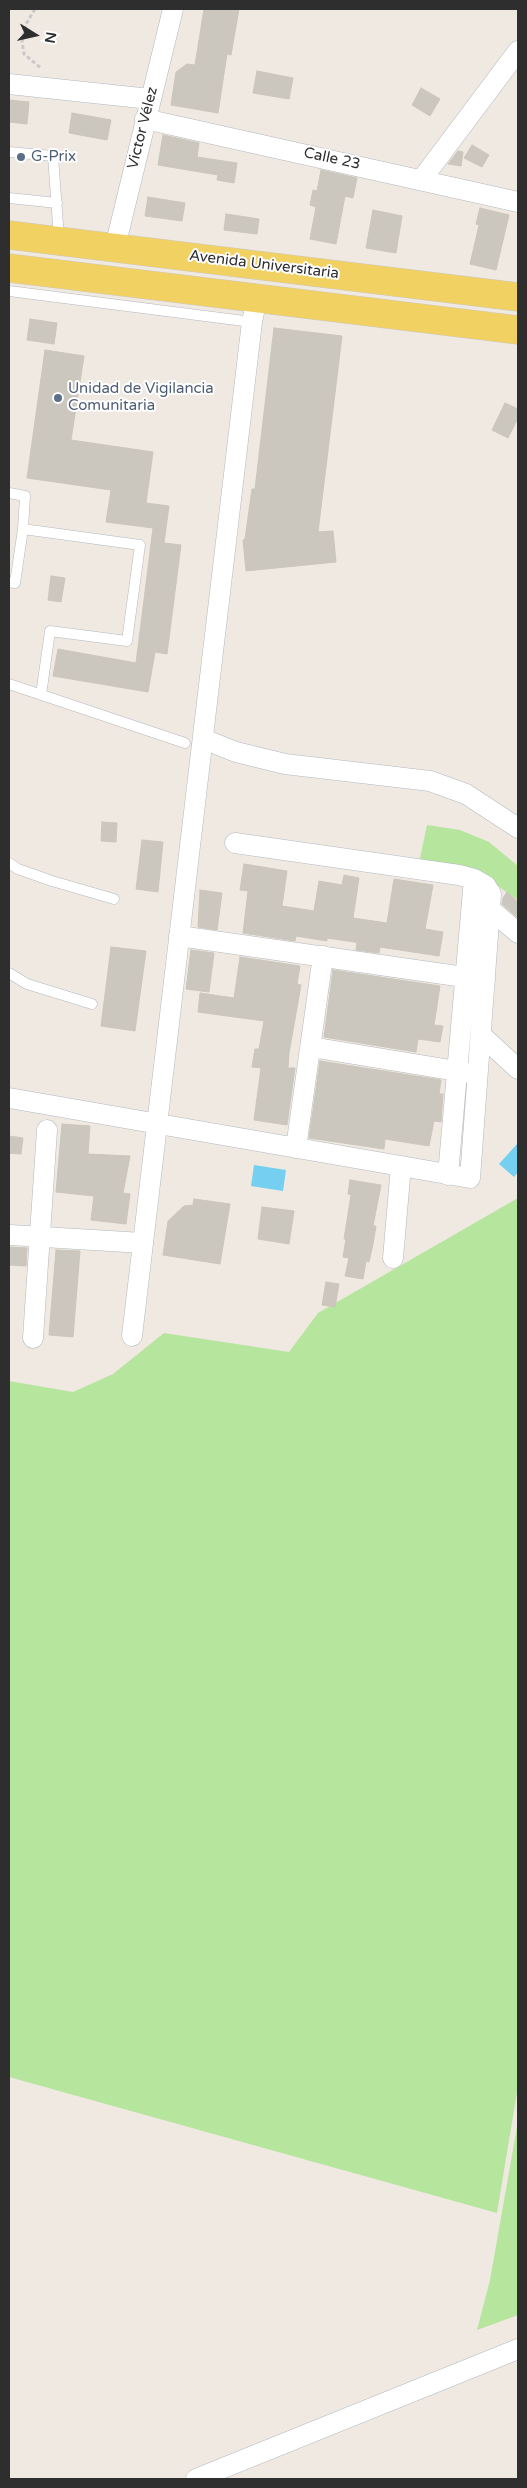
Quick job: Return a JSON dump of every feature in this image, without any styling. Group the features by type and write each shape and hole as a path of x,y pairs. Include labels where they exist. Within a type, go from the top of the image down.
{"main road":[{"name":"Avenida Universitaria","path":"9,235 518,297"},
{"path":"9,268 254,310 518,330"}],"street":[{"name":"Victor Vélez","path":"115,247 172,9"},
{"path":"422,178 518,51"},
{"path":"9,84 150,99"},
{"name":"Calle 23","path":"145,119 422,178 518,202"},
{"path":"132,1336 197,780 196,744 254,310"},
{"path":"196,744 285,764 430,781 466,794 518,828"},
{"path":"9,1098 470,1178 491,894 486,886 474,879 235,843"},
{"path":"448,1175 474,879"},
{"path":"490,909 518,933"},
{"path":"179,936 485,980"},
{"path":"296,1148 323,956"},
{"path":"481,1035 518,1069"},
{"path":"311,1047 478,1074"},
{"path":"34,1338 47,1130"},
{"path":"392,1258 401,1166"},
{"path":"10,1235 143,1243"},
{"path":"196,2479 518,2349"}],"lane":[{"path":"9,152 53,156 59,240"},
{"path":"9,198 57,203"},
{"path":"9,291 254,310"},
{"path":"9,494 25,496 23,529 15,583 9,582"},
{"path":"23,529 140,545 127,641 50,631 41,695"},
{"path":"9,684 196,744"},
{"path":"9,863 18,869 52,881 114,899"},
{"path":"9,972 27,984 92,1004"}],"path":[{"path":"35,9 26,24 22,42 24,54 41,69 48,88"}],"green space":[{"path":"427,825 460,830 489,842 518,866 518,900 495,884 419,863"},
{"path":"518,1198 518,2086 497,2213 9,2077 9,1381 73,1392 113,1374 164,1333 289,1352 318,1313"},
{"path":"518,2121 518,2315 477,2330 490,2280"}],"water":[{"path":"517,1144 518,1172 514,1177 499,1164"},
{"path":"254,1165 286,1170 283,1191 251,1186"}],"building":[{"path":"204,9 239,9 231,55 227,54 218,113 171,105 176,72 187,64 195,65"},
{"path":"257,71 293,78 289,99 253,93"},
{"path":"421,88 440,99 430,116 412,105"},
{"path":"9,100 29,102 27,124 9,122"},
{"path":"72,113 111,120 107,140 69,133"},
{"path":"163,135 199,143 197,157 237,163 234,183 217,180 218,175 158,165"},
{"path":"472,145 489,155 482,167 464,158"},
{"path":"458,151 463,152 461,166 448,164"},
{"path":"321,170 357,178 353,198 345,196 336,244 310,239 316,207 310,205 313,190 317,191"},
{"path":"148,197 185,203 182,221 145,216"},
{"path":"480,208 509,215 496,270 470,264 479,225 476,224"},
{"path":"373,210 402,216 396,253 366,248"},
{"path":"226,214 259,219 257,234 224,230"},
{"path":"30,319 57,323 54,344 27,340"},
{"path":"274,328 342,336 318,532 333,531 336,562 246,571 243,540 245,539 252,489 255,489"},
{"path":"45,350 84,356 71,440 153,452 146,503 169,506 164,543 181,545 167,654 155,652 148,692 53,676 58,649 136,663 153,528 106,522 111,490 27,478"},
{"path":"505,403 518,409 518,418 508,438 492,430"},
{"path":"51,576 65,578 61,602 48,600"},
{"path":"102,822 117,823 116,842 101,841"},
{"path":"142,840 163,842 158,892 136,889"},
{"path":"244,864 287,871 282,906 314,911 319,881 342,885 344,875 359,878 353,918 387,923 394,879 433,885 425,929 443,932 439,956 380,947 379,953 356,950 357,943 327,938 327,941 296,936 295,941 243,933 248,891 240,890"},
{"path":"200,890 222,893 217,930 198,927"},
{"path":"507,892 518,902 518,918 502,904"},
{"path":"111,947 146,951 135,1031 101,1026"},
{"path":"191,950 214,953 209,992 186,989"},
{"path":"240,957 300,966 297,984 301,985 289,1053 288,1068 295,1068 287,1125 254,1120 261,1068 252,1067 255,1049 259,1049 264,1021 198,1012 200,993 234,998"},
{"path":"333,970 440,986 434,1025 443,1026 440,1042 418,1039 416,1052 324,1037"},
{"path":"320,1061 441,1080 439,1094 443,1094 441,1122 434,1121 429,1146 385,1139 384,1149 309,1138"},
{"path":"62,1124 90,1126 88,1154 130,1156 123,1193 130,1194 126,1224 91,1220 94,1196 56,1192"},
{"path":"9,1136 23,1138 21,1154 9,1153"},
{"path":"350,1180 381,1185 373,1226 376,1226 373,1244 369,1262 366,1261 363,1279 345,1276 349,1258 343,1257 351,1195 348,1194"},
{"path":"194,1199 230,1204 220,1264 163,1255 168,1221 184,1206 193,1205"},
{"path":"262,1207 294,1211 289,1244 258,1239"},
{"path":"9,1247 27,1248 26,1266 9,1265"},
{"path":"56,1250 80,1251 73,1337 49,1335"},
{"path":"326,1282 339,1284 335,1307 322,1305"}],"place":[{"name":"G-Prix","path":"21,157"},
{"name":"Unidad de Vigilancia Comunitaria","path":"58,398"}]}
